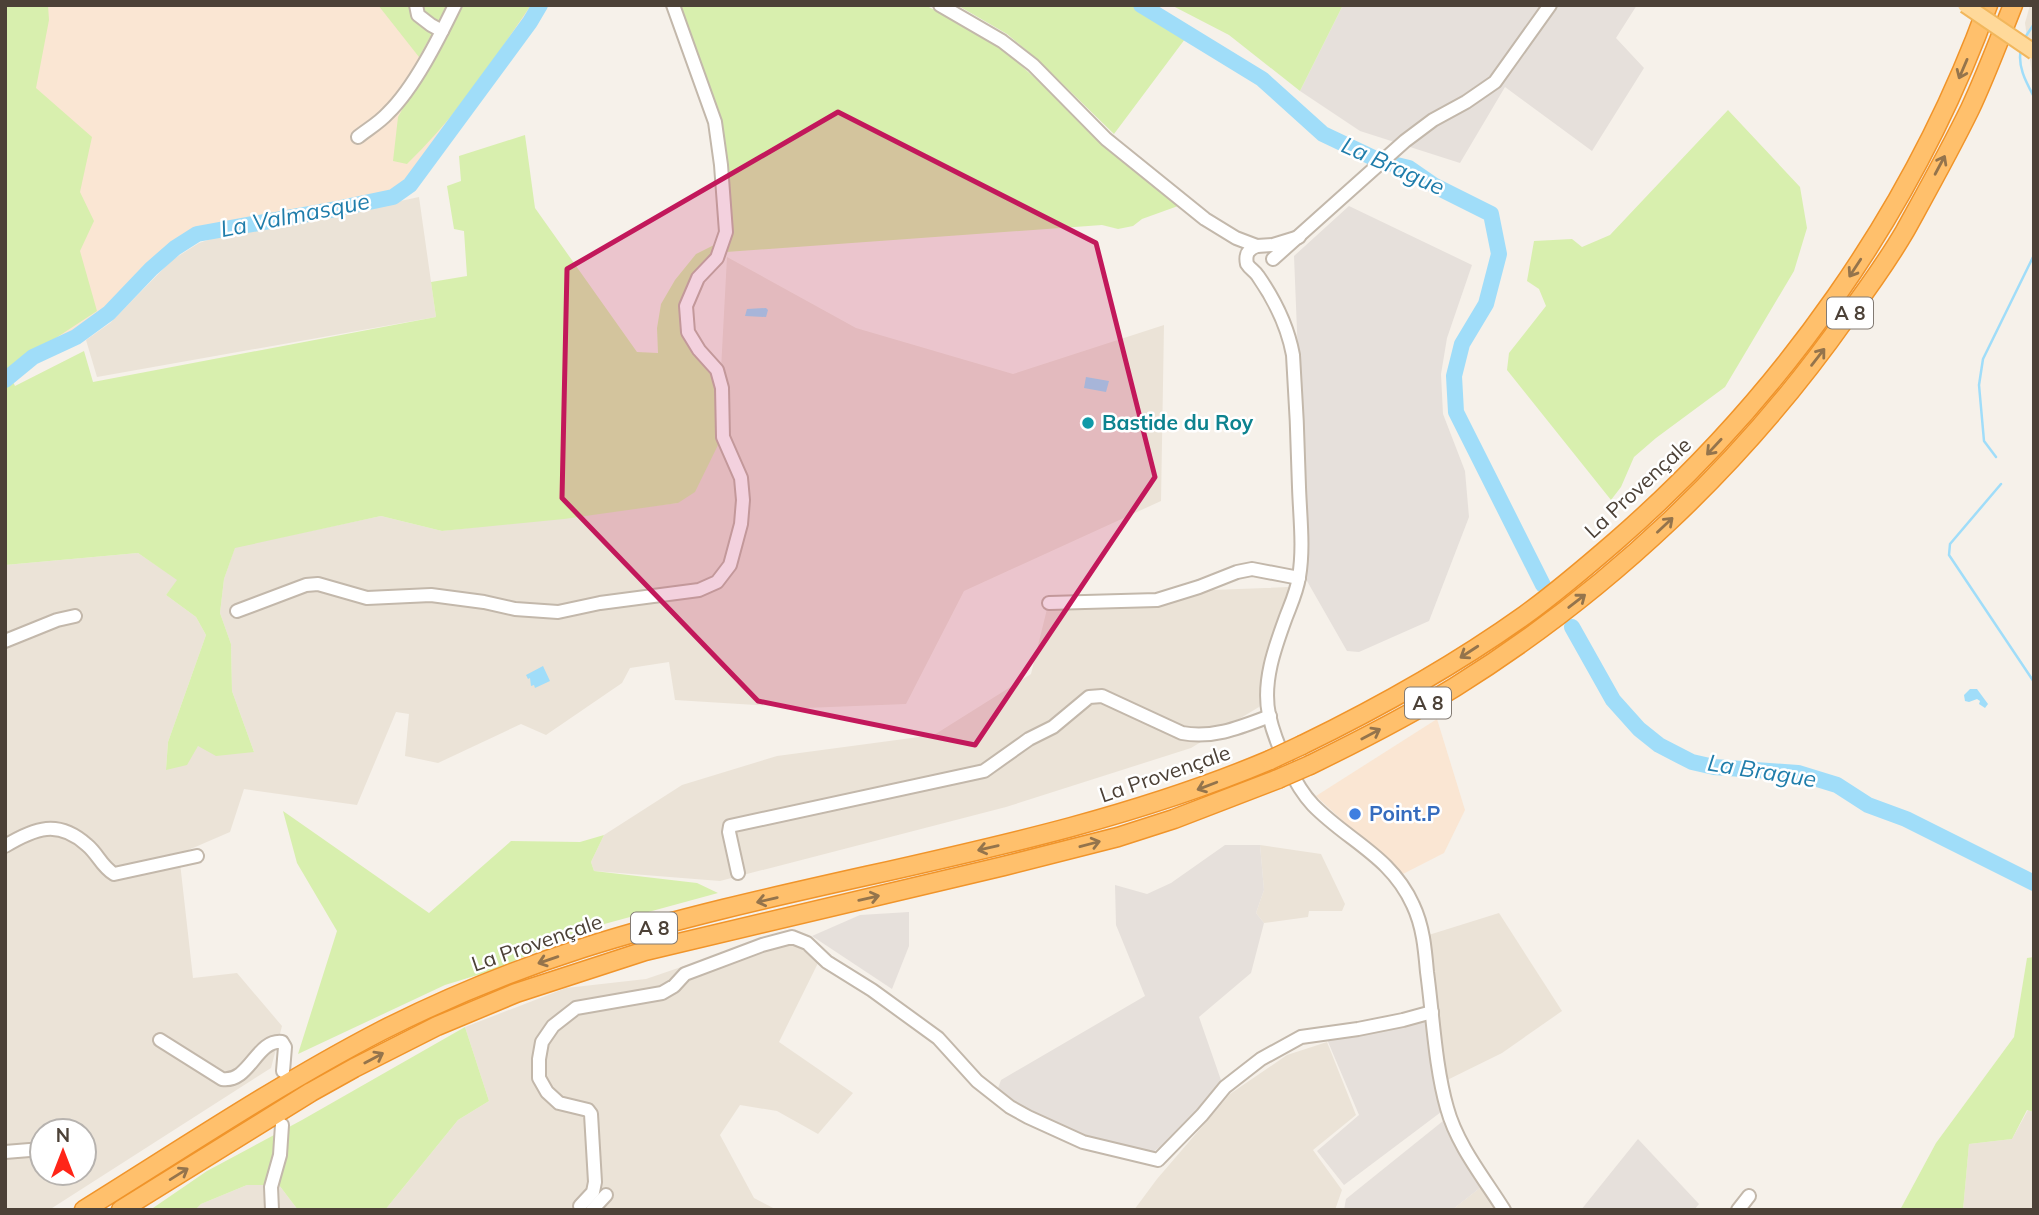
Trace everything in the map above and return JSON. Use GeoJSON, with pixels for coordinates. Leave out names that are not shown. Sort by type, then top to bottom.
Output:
{"type":"FeatureCollection","features":[{"type":"Feature","properties":{"kind":"highway","name":"La Provençale"},"geometry":{"type":"LineString","coordinates":[[84,1210],[339,1054],[423,1010],[535,965],[673,922],[1093,822],[1193,791],[1303,745],[1399,695],[1469,653],[1526,614],[1640,520],[1716,446],[1788,362],[1853,272],[1912,174],[1963,69],[1988,5]]}},
{"type":"Feature","properties":{"kind":"highway","name":"La Provençale"},"geometry":{"type":"LineString","coordinates":[[121,1210],[354,1068],[437,1026],[516,993],[645,951],[1004,866],[1174,819],[1310,765],[1456,687],[1539,630],[1614,571],[1667,524],[1747,443],[1830,341],[1904,233],[1970,109],[2013,5]]}},
{"type":"Feature","properties":{"kind":"main road"},"geometry":{"type":"LineString","coordinates":[[1965,5],[2034,52]]}},
{"type":"Feature","properties":{"kind":"street"},"geometry":{"type":"LineString","coordinates":[[416,5],[418,15],[442,31]]}},
{"type":"Feature","properties":{"kind":"street"},"geometry":{"type":"LineString","coordinates":[[358,136],[376,125],[391,111],[419,71],[455,5]]}},
{"type":"Feature","properties":{"kind":"street"},"geometry":{"type":"LineString","coordinates":[[237,611],[306,585],[318,584],[366,597],[431,595],[515,609],[558,612],[600,603],[699,590],[718,582],[730,565],[741,524],[741,478],[723,436],[722,388],[716,370],[688,332],[687,306],[698,278],[716,258],[726,232],[721,165],[715,122],[673,5]]}},
{"type":"Feature","properties":{"kind":"street"},"geometry":{"type":"LineString","coordinates":[[940,5],[1003,41],[1023,57],[1106,139],[1246,256]]}},
{"type":"Feature","properties":{"kind":"street"},"geometry":{"type":"LineString","coordinates":[[1266,267],[1405,141],[1433,120],[1495,82],[1550,5]]}},
{"type":"Feature","properties":{"kind":"street"},"geometry":{"type":"LineString","coordinates":[[1205,219],[1236,238],[1271,252],[1266,267],[1273,303],[1287,331],[1293,355],[1301,528],[1299,578],[1275,646],[1268,690],[1270,716],[1301,791],[1331,820],[1384,862],[1413,903],[1420,920],[1424,943],[1441,1082],[1447,1110],[1456,1132],[1504,1210]]}},
{"type":"Feature","properties":{"kind":"street"},"geometry":{"type":"LineString","coordinates":[[1266,267],[1247,264],[1248,251],[1289,242],[1299,237]]}},
{"type":"Feature","properties":{"kind":"street"},"geometry":{"type":"LineString","coordinates":[[1049,603],[1157,600],[1252,569],[1299,578]]}},
{"type":"Feature","properties":{"kind":"street"},"geometry":{"type":"LineString","coordinates":[[5,641],[57,620],[75,616]]}},
{"type":"Feature","properties":{"kind":"street"},"geometry":{"type":"LineString","coordinates":[[738,873],[730,826],[985,771],[1029,739],[1053,727],[1089,697],[1102,696],[1182,733],[1197,736],[1211,735],[1270,716]]}},
{"type":"Feature","properties":{"kind":"street"},"geometry":{"type":"LineString","coordinates":[[5,846],[28,833],[44,828],[65,830],[89,846],[103,867],[114,874],[197,856]]}},
{"type":"Feature","properties":{"kind":"street"},"geometry":{"type":"LineString","coordinates":[[586,1208],[595,1182],[591,1114],[588,1110],[559,1103],[547,1093],[539,1078],[542,1042],[553,1026],[576,1008],[662,993],[674,986],[685,974],[762,945],[792,937],[807,943],[827,962],[872,990],[938,1038],[978,1081],[1019,1112],[1083,1142],[1158,1160],[1225,1087],[1261,1059],[1301,1037],[1432,1012]]}},
{"type":"Feature","properties":{"kind":"street"},"geometry":{"type":"LineString","coordinates":[[160,1040],[222,1079],[231,1080],[239,1076],[268,1046],[275,1041],[282,1042],[285,1047],[284,1071]]}},
{"type":"Feature","properties":{"kind":"street"},"geometry":{"type":"LineString","coordinates":[[272,1210],[271,1188],[280,1155],[282,1125]]}},
{"type":"Feature","properties":{"kind":"street"},"geometry":{"type":"LineString","coordinates":[[5,1152],[28,1150]]}},
{"type":"Feature","properties":{"kind":"street"},"geometry":{"type":"LineString","coordinates":[[586,1208],[606,1195]]}},
{"type":"Feature","properties":{"kind":"street"},"geometry":{"type":"LineString","coordinates":[[1738,1210],[1749,1196]]}},
{"type":"Feature","properties":{"kind":"highlighted area"},"geometry":{"type":"Polygon","coordinates":[[[838,112],[1096,243],[1155,477],[975,745],[758,701],[562,498],[567,269],[838,112]]]}},
{"type":"Feature","properties":{"kind":"shaded area"},"geometry":{"type":"Polygon","coordinates":[[[5,5],[540,5],[410,185],[393,197],[197,234],[175,248],[151,269],[109,313],[76,337],[33,357],[5,380],[5,5]]]}},
{"type":"Feature","properties":{"kind":"shaded area"},"geometry":{"type":"Polygon","coordinates":[[[1343,5],[1637,5],[1616,38],[1644,68],[1592,151],[1505,87],[1460,163],[1360,131],[1300,91],[1343,5]]]}},
{"type":"Feature","properties":{"kind":"shaded area"},"geometry":{"type":"Polygon","coordinates":[[[2030,5],[2034,5],[2034,78],[2025,23],[2030,5]]]}},
{"type":"Feature","properties":{"kind":"shaded area"},"geometry":{"type":"Polygon","coordinates":[[[419,197],[436,317],[97,377],[86,340],[110,323],[172,260],[199,243],[229,233],[419,197]]]}},
{"type":"Feature","properties":{"kind":"shaded area"},"geometry":{"type":"Polygon","coordinates":[[[1349,206],[1472,265],[1447,338],[1441,374],[1443,414],[1465,471],[1469,517],[1429,621],[1359,652],[1347,651],[1307,581],[1294,256],[1349,206]]]}},
{"type":"Feature","properties":{"kind":"shaded area"},"geometry":{"type":"Polygon","coordinates":[[[727,257],[856,328],[1013,374],[1164,325],[1161,501],[964,591],[906,704],[805,708],[675,700],[669,662],[630,668],[622,683],[546,735],[521,724],[438,763],[405,756],[409,714],[396,712],[357,805],[244,789],[230,832],[179,854],[193,978],[237,973],[282,1026],[271,1068],[98,1179],[98,1117],[28,1117],[28,1187],[85,1187],[49,1210],[5,1210],[5,565],[138,553],[178,580],[166,595],[196,617],[206,635],[168,742],[166,770],[198,746],[254,752],[232,691],[231,644],[220,613],[224,579],[235,547],[381,516],[442,531],[678,503],[719,407],[727,257]]]}},
{"type":"Feature","properties":{"kind":"shaded area"},"geometry":{"type":"Polygon","coordinates":[[[1289,587],[1259,707],[1191,748],[1006,807],[720,881],[594,871],[591,862],[604,835],[682,785],[777,756],[934,735],[1031,674],[1047,609],[1212,590],[1289,587]]]}},
{"type":"Feature","properties":{"kind":"shaded area"},"geometry":{"type":"Polygon","coordinates":[[[1437,719],[1465,810],[1444,853],[1401,875],[1316,796],[1437,719]]]}},
{"type":"Feature","properties":{"kind":"shaded area"},"geometry":{"type":"Polygon","coordinates":[[[1225,845],[1260,845],[1264,890],[1256,913],[1264,923],[1251,973],[1199,1017],[1222,1083],[1180,1131],[1152,1153],[1110,1145],[1053,1124],[997,1091],[1001,1080],[1145,996],[1116,925],[1115,885],[1147,894],[1171,883],[1225,845]]]}},
{"type":"Feature","properties":{"kind":"shaded area"},"geometry":{"type":"Polygon","coordinates":[[[1260,845],[1321,854],[1345,904],[1342,911],[1309,911],[1308,917],[1264,923],[1256,913],[1264,890],[1260,845]]]}},
{"type":"Feature","properties":{"kind":"shaded area"},"geometry":{"type":"Polygon","coordinates":[[[909,912],[909,946],[892,989],[812,936],[860,915],[909,912]]]}},
{"type":"Feature","properties":{"kind":"shaded area"},"geometry":{"type":"Polygon","coordinates":[[[1499,913],[1562,1011],[1502,1053],[1437,1085],[1419,938],[1499,913]]]}},
{"type":"Feature","properties":{"kind":"shaded area"},"geometry":{"type":"Polygon","coordinates":[[[781,933],[819,961],[779,1042],[853,1093],[818,1134],[777,1111],[740,1105],[720,1135],[754,1198],[777,1210],[385,1210],[458,1120],[489,1101],[465,1027],[566,988],[646,979],[781,933]]]}},
{"type":"Feature","properties":{"kind":"shaded area"},"geometry":{"type":"Polygon","coordinates":[[[1426,1020],[1441,1112],[1344,1185],[1317,1151],[1359,1115],[1326,1037],[1426,1020]]]}},
{"type":"Feature","properties":{"kind":"shaded area"},"geometry":{"type":"Polygon","coordinates":[[[1327,1042],[1356,1115],[1313,1150],[1342,1190],[1335,1210],[1134,1210],[1230,1094],[1287,1055],[1327,1042]]]}},
{"type":"Feature","properties":{"kind":"shaded area"},"geometry":{"type":"Polygon","coordinates":[[[2028,1110],[2034,1112],[2034,1210],[1963,1210],[1969,1144],[2012,1139],[2028,1110]]]}},
{"type":"Feature","properties":{"kind":"shaded area"},"geometry":{"type":"Polygon","coordinates":[[[1443,1121],[1481,1187],[1452,1210],[1344,1210],[1346,1199],[1443,1121]]]}},
{"type":"Feature","properties":{"kind":"shaded area"},"geometry":{"type":"Polygon","coordinates":[[[1638,1139],[1699,1204],[1694,1210],[1581,1210],[1638,1139]]]}},
{"type":"Feature","properties":{"kind":"shaded area"},"geometry":{"type":"Polygon","coordinates":[[[247,1185],[279,1185],[298,1210],[195,1210],[201,1204],[247,1185]]]}},
{"type":"Feature","properties":{"kind":"shaded area"},"geometry":{"type":"Polygon","coordinates":[[[1481,1187],[1495,1210],[1452,1210],[1481,1187]]]}},
{"type":"Feature","properties":{"kind":"green space"},"geometry":{"type":"Polygon","coordinates":[[[5,5],[48,5],[49,20],[36,88],[92,137],[80,192],[94,221],[80,251],[97,311],[7,370],[15,386],[84,351],[93,382],[436,317],[431,282],[467,276],[464,231],[454,229],[447,186],[461,181],[459,156],[525,135],[535,208],[637,352],[658,353],[657,328],[661,304],[675,280],[696,254],[722,241],[712,256],[684,323],[688,345],[717,377],[720,403],[718,445],[695,492],[678,503],[564,519],[442,531],[381,516],[235,548],[224,579],[220,613],[231,644],[232,691],[254,752],[216,756],[198,746],[187,765],[166,770],[168,742],[206,635],[196,617],[166,595],[177,580],[138,553],[5,565],[5,5]]]}},
{"type":"Feature","properties":{"kind":"green space"},"geometry":{"type":"Polygon","coordinates":[[[378,5],[448,5],[419,57],[378,5]]]}},
{"type":"Feature","properties":{"kind":"green space"},"geometry":{"type":"Polygon","coordinates":[[[460,5],[531,5],[442,127],[407,164],[393,161],[398,117],[460,5]]]}},
{"type":"Feature","properties":{"kind":"green space"},"geometry":{"type":"Polygon","coordinates":[[[679,5],[925,5],[973,30],[1007,53],[1112,153],[1178,206],[1142,219],[1133,226],[1118,229],[1102,225],[726,252],[730,239],[723,143],[679,5]]]}},
{"type":"Feature","properties":{"kind":"green space"},"geometry":{"type":"Polygon","coordinates":[[[957,5],[1133,5],[1185,39],[1114,134],[1038,60],[1007,34],[957,5]]]}},
{"type":"Feature","properties":{"kind":"green space"},"geometry":{"type":"Polygon","coordinates":[[[1171,5],[1343,5],[1300,91],[1229,35],[1171,5]]]}},
{"type":"Feature","properties":{"kind":"green space"},"geometry":{"type":"Polygon","coordinates":[[[1728,110],[1800,187],[1807,228],[1794,271],[1725,387],[1634,457],[1621,487],[1611,500],[1507,370],[1509,353],[1546,306],[1539,289],[1527,281],[1534,241],[1572,239],[1582,247],[1610,235],[1728,110]]]}},
{"type":"Feature","properties":{"kind":"green space"},"geometry":{"type":"Polygon","coordinates":[[[283,811],[429,913],[511,841],[580,842],[604,835],[591,862],[594,871],[697,883],[718,893],[586,929],[494,970],[445,985],[298,1054],[337,931],[297,863],[283,811]]]}},
{"type":"Feature","properties":{"kind":"green space"},"geometry":{"type":"Polygon","coordinates":[[[2034,957],[2034,1112],[2027,1110],[2012,1139],[1969,1144],[1963,1210],[1900,1210],[1936,1143],[2014,1037],[2027,958],[2034,957]]]}},
{"type":"Feature","properties":{"kind":"green space"},"geometry":{"type":"Polygon","coordinates":[[[465,1027],[489,1101],[458,1120],[385,1210],[298,1210],[279,1185],[247,1185],[201,1204],[195,1210],[150,1210],[207,1171],[465,1027]]]}},
{"type":"Feature","properties":{"kind":"water"},"geometry":{"type":"Polygon","coordinates":[[[766,308],[766,317],[745,316],[747,309],[766,308]]]}},
{"type":"Feature","properties":{"kind":"water"},"geometry":{"type":"Polygon","coordinates":[[[1086,377],[1109,381],[1106,392],[1084,388],[1086,377]]]}},
{"type":"Feature","properties":{"kind":"water"},"geometry":{"type":"Polygon","coordinates":[[[543,666],[550,681],[535,688],[534,685],[531,686],[530,678],[526,675],[543,666]]]}},
{"type":"Feature","properties":{"kind":"water"},"geometry":{"type":"Polygon","coordinates":[[[1970,689],[1977,689],[1988,704],[1985,708],[1977,699],[1965,701],[1964,695],[1970,689]]]}},
{"type":"Feature","properties":{"kind":"waterway","name":"La Valmasque"},"geometry":{"type":"LineString","coordinates":[[5,380],[33,357],[76,337],[109,313],[151,269],[175,248],[197,234],[393,197],[410,185],[540,5]]}},
{"type":"Feature","properties":{"kind":"waterway","name":"La Brague"},"geometry":{"type":"LineString","coordinates":[[1141,5],[1262,79],[1323,134],[1380,161],[1409,168],[1435,186],[1491,214],[1499,254],[1486,304],[1462,344],[1454,376],[1456,412],[1543,585]]}},
{"type":"Feature","properties":{"kind":"waterway"},"geometry":{"type":"LineString","coordinates":[[2024,39],[2034,24]]}},
{"type":"Feature","properties":{"kind":"waterway"},"geometry":{"type":"LineString","coordinates":[[2021,49],[2021,68],[2034,97]]}},
{"type":"Feature","properties":{"kind":"waterway"},"geometry":{"type":"LineString","coordinates":[[1996,457],[1984,441],[1979,385],[1983,359],[2034,255]]}},
{"type":"Feature","properties":{"kind":"waterway"},"geometry":{"type":"LineString","coordinates":[[2001,484],[1950,544],[1949,555],[2034,682]]}},
{"type":"Feature","properties":{"kind":"waterway","name":"La Brague"},"geometry":{"type":"LineString","coordinates":[[1572,627],[1613,700],[1639,729],[1659,745],[1692,762],[1714,767],[1798,773],[1837,785],[1868,805],[1906,819],[2034,883]]}},
{"type":"Feature","properties":{"kind":"place","name":"Bastide du Roy"},"geometry":{"type":"Point","coordinates":[1088,423]}},
{"type":"Feature","properties":{"kind":"place","name":"Point.P"},"geometry":{"type":"Point","coordinates":[1355,814]}}]}
